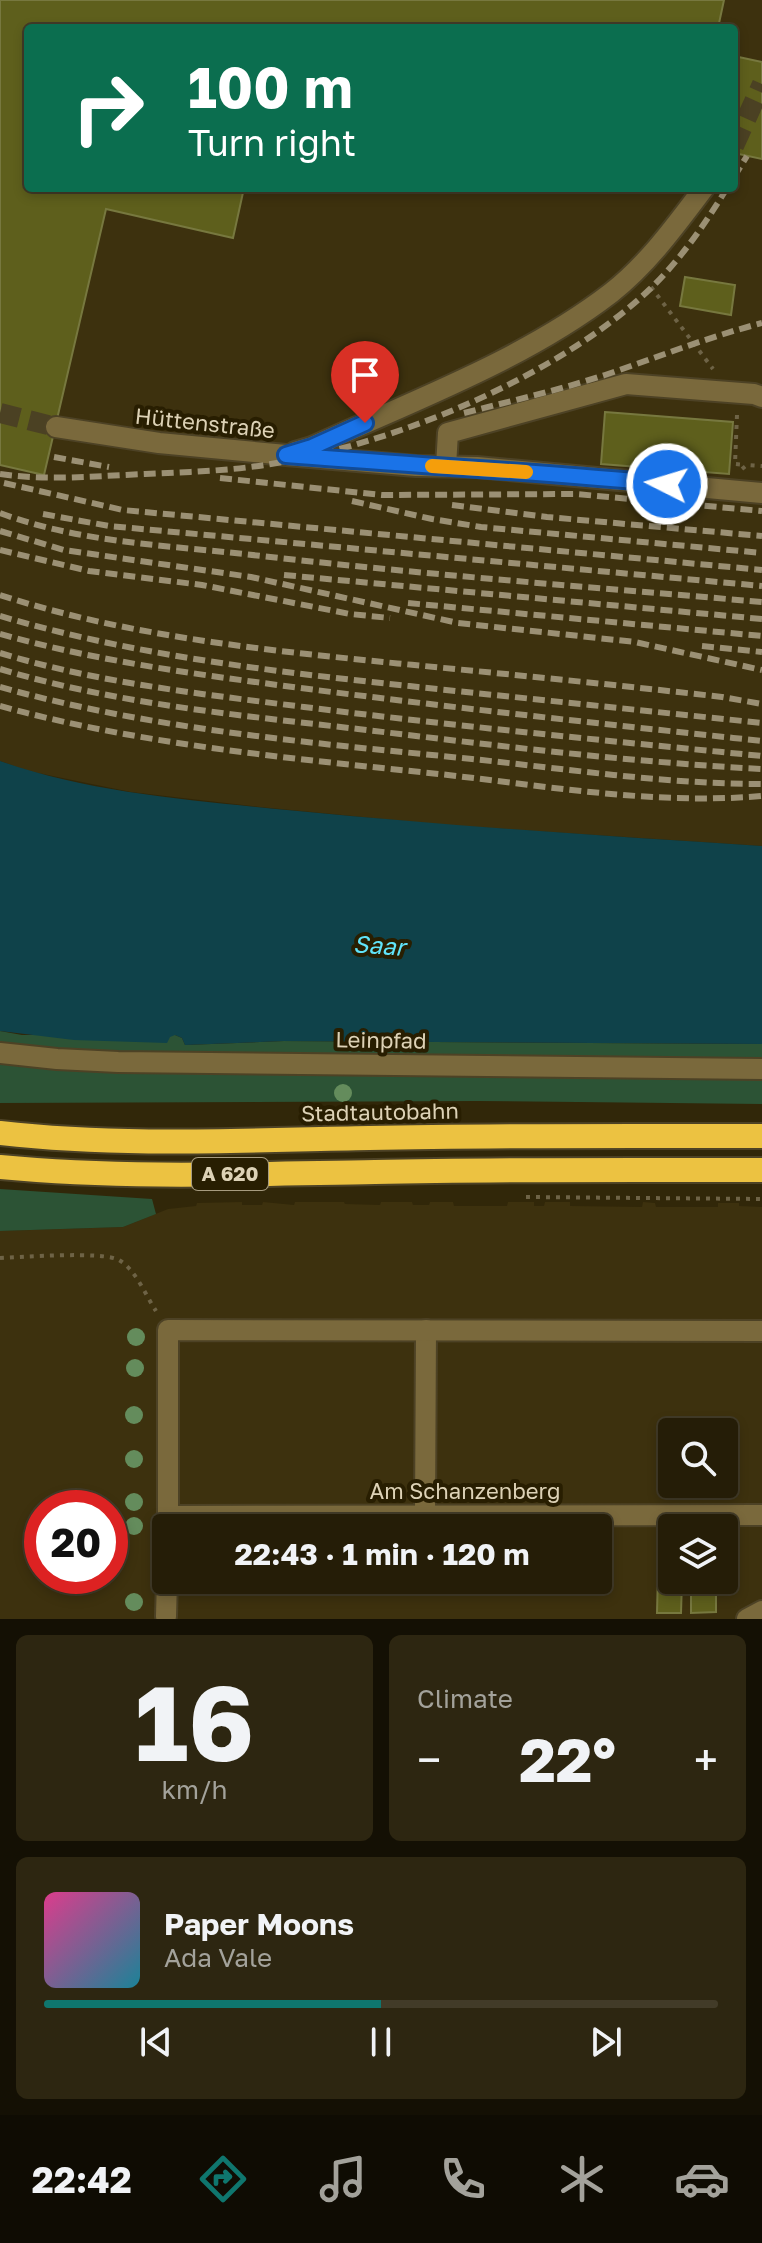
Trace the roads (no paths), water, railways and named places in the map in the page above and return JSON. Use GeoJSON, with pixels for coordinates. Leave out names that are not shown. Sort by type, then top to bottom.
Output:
{"type":"FeatureCollection","features":[{"type":"Feature","properties":{"kind":"highway","name":"Stadtautobahn"},"geometry":{"type":"LineString","coordinates":[[0,1133],[68,1141],[762,1136]]}},
{"type":"Feature","properties":{"kind":"highway","name":"A 620"},"geometry":{"type":"LineString","coordinates":[[0,1167],[65,1174],[762,1170]]}},
{"type":"Feature","properties":{"kind":"street"},"geometry":{"type":"LineString","coordinates":[[286,455],[312,447],[548,335],[612,292],[660,245],[701,192]]}},
{"type":"Feature","properties":{"kind":"street"},"geometry":{"type":"LineString","coordinates":[[446,466],[448,433],[626,384],[762,397]]}},
{"type":"Feature","properties":{"kind":"street","name":"Hüttenstraße"},"geometry":{"type":"LineString","coordinates":[[56,427],[159,443],[286,455],[762,493]]}},
{"type":"Feature","properties":{"kind":"street","name":"Leinpfad"},"geometry":{"type":"LineString","coordinates":[[0,1053],[118,1062],[762,1069]]}},
{"type":"Feature","properties":{"kind":"street"},"geometry":{"type":"LineString","coordinates":[[168,1514],[168,1330],[762,1331]]}},
{"type":"Feature","properties":{"kind":"street"},"geometry":{"type":"LineString","coordinates":[[425,1514],[426,1330]]}},
{"type":"Feature","properties":{"kind":"street","name":"Am Schanzenberg"},"geometry":{"type":"LineString","coordinates":[[612,1515],[762,1515]]}},
{"type":"Feature","properties":{"kind":"street"},"geometry":{"type":"LineString","coordinates":[[166,1616],[167,1594]]}},
{"type":"Feature","properties":{"kind":"street"},"geometry":{"type":"LineString","coordinates":[[747,1619],[762,1611]]}},
{"type":"Feature","properties":{"kind":"water","name":"Saar"},"geometry":{"type":"Polygon","coordinates":[[[0,761],[109,789],[185,799],[414,821],[762,846],[762,1044],[284,1041],[185,1045],[182,1038],[175,1035],[167,1043],[74,1040],[0,1031],[0,761]]]}},
{"type":"Feature","properties":{"kind":"tunnel"},"geometry":{"type":"LineString","coordinates":[[738,137],[762,84]]}},
{"type":"Feature","properties":{"kind":"tunnel"},"geometry":{"type":"LineString","coordinates":[[0,413],[56,427]]}},
{"type":"Feature","properties":{"kind":"railway"},"geometry":{"type":"LineString","coordinates":[[738,171],[747,156]]}},
{"type":"Feature","properties":{"kind":"railway"},"geometry":{"type":"LineString","coordinates":[[0,474],[72,477],[256,466],[320,454],[422,423],[522,378],[612,321],[672,266],[724,192]]}},
{"type":"Feature","properties":{"kind":"railway"},"geometry":{"type":"LineString","coordinates":[[464,413],[588,380],[762,323]]}},
{"type":"Feature","properties":{"kind":"railway"},"geometry":{"type":"LineString","coordinates":[[54,457],[109,467]]}},
{"type":"Feature","properties":{"kind":"railway"},"geometry":{"type":"LineString","coordinates":[[220,478],[382,495],[576,494],[762,511]]}},
{"type":"Feature","properties":{"kind":"railway"},"geometry":{"type":"LineString","coordinates":[[4,483],[123,510],[762,570]]}},
{"type":"Feature","properties":{"kind":"railway"},"geometry":{"type":"LineString","coordinates":[[352,501],[481,527],[762,553]]}},
{"type":"Feature","properties":{"kind":"railway"},"geometry":{"type":"LineString","coordinates":[[452,505],[547,517],[762,536]]}},
{"type":"Feature","properties":{"kind":"railway"},"geometry":{"type":"LineString","coordinates":[[0,513],[59,530],[152,545],[762,602]]}},
{"type":"Feature","properties":{"kind":"railway"},"geometry":{"type":"LineString","coordinates":[[43,514],[109,526],[762,586]]}},
{"type":"Feature","properties":{"kind":"railway"},"geometry":{"type":"LineString","coordinates":[[0,531],[64,550],[251,577],[458,623],[635,642],[762,670]]}},
{"type":"Feature","properties":{"kind":"railway"},"geometry":{"type":"LineString","coordinates":[[0,550],[89,571],[202,585],[350,614],[390,618]]}},
{"type":"Feature","properties":{"kind":"railway"},"geometry":{"type":"LineString","coordinates":[[284,575],[762,619]]}},
{"type":"Feature","properties":{"kind":"railway"},"geometry":{"type":"LineString","coordinates":[[0,595],[94,621],[238,646],[680,692],[762,704]]}},
{"type":"Feature","properties":{"kind":"railway"},"geometry":{"type":"LineString","coordinates":[[408,603],[762,636]]}},
{"type":"Feature","properties":{"kind":"railway"},"geometry":{"type":"LineString","coordinates":[[0,616],[103,642],[260,668],[762,723]]}},
{"type":"Feature","properties":{"kind":"railway"},"geometry":{"type":"LineString","coordinates":[[0,634],[157,668],[372,697],[762,741]]}},
{"type":"Feature","properties":{"kind":"railway"},"geometry":{"type":"LineString","coordinates":[[702,646],[762,652]]}},
{"type":"Feature","properties":{"kind":"railway"},"geometry":{"type":"LineString","coordinates":[[0,653],[112,680],[189,692],[418,721],[762,756]]}},
{"type":"Feature","properties":{"kind":"railway"},"geometry":{"type":"LineString","coordinates":[[0,669],[133,700],[223,713],[560,752],[762,769]]}},
{"type":"Feature","properties":{"kind":"railway"},"geometry":{"type":"LineString","coordinates":[[0,687],[116,714],[294,741],[689,782],[762,784]]}},
{"type":"Feature","properties":{"kind":"railway"},"geometry":{"type":"LineString","coordinates":[[0,706],[111,731],[279,757],[605,793],[683,798],[762,796]]}}]}
